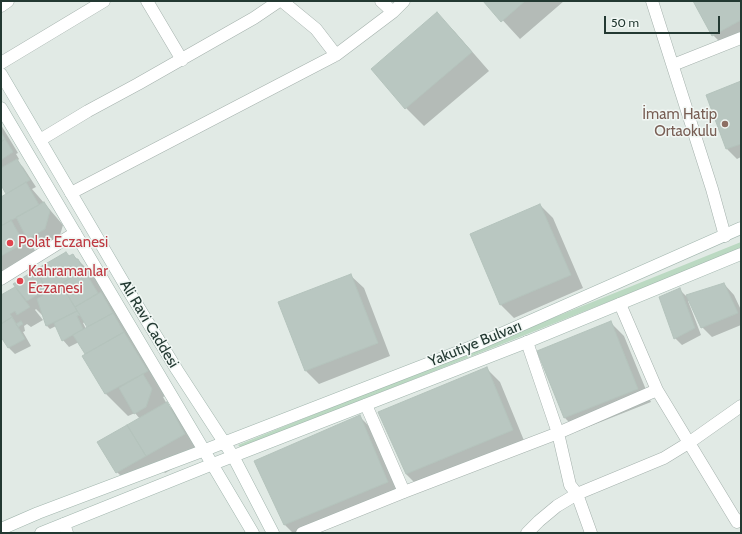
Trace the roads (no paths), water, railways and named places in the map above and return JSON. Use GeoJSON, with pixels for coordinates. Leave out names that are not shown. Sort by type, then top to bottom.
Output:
{"type":"FeatureCollection","features":[{"type":"Feature","properties":{"kind":"main road"},"geometry":{"type":"LineString","coordinates":[[1,6],[8,1]]}},
{"type":"Feature","properties":{"kind":"main road"},"geometry":{"type":"LineString","coordinates":[[1,62],[104,1]]}},
{"type":"Feature","properties":{"kind":"main road"},"geometry":{"type":"LineString","coordinates":[[147,1],[182,60]]}},
{"type":"Feature","properties":{"kind":"main road"},"geometry":{"type":"LineString","coordinates":[[40,140],[88,111],[182,60],[254,18],[279,1]]}},
{"type":"Feature","properties":{"kind":"main road"},"geometry":{"type":"LineString","coordinates":[[282,1],[316,29],[336,55]]}},
{"type":"Feature","properties":{"kind":"main road"},"geometry":{"type":"LineString","coordinates":[[381,1],[393,12]]}},
{"type":"Feature","properties":{"kind":"main road"},"geometry":{"type":"LineString","coordinates":[[71,193],[336,55],[393,12],[404,1]]}},
{"type":"Feature","properties":{"kind":"main road"},"geometry":{"type":"LineString","coordinates":[[652,1],[712,189],[725,236]]}},
{"type":"Feature","properties":{"kind":"main road"},"geometry":{"type":"LineString","coordinates":[[673,65],[741,38]]}},
{"type":"Feature","properties":{"kind":"main road","name":"Ali Ravi Caddesi"},"geometry":{"type":"LineString","coordinates":[[1,74],[128,290],[177,370],[233,456],[273,533]]}},
{"type":"Feature","properties":{"kind":"main road","name":"Ali Ravi Caddesi"},"geometry":{"type":"LineString","coordinates":[[1,108],[253,533]]}},
{"type":"Feature","properties":{"kind":"main road","name":"Yakutiye Bulvarı"},"geometry":{"type":"LineString","coordinates":[[1,529],[476,344],[741,228]]}},
{"type":"Feature","properties":{"kind":"main road"},"geometry":{"type":"LineString","coordinates":[[1,278],[74,233]]}},
{"type":"Feature","properties":{"kind":"main road","name":"Yakutiye Bulvarı"},"geometry":{"type":"LineString","coordinates":[[41,533],[65,528],[213,464],[527,342],[741,254]]}},
{"type":"Feature","properties":{"kind":"main road"},"geometry":{"type":"LineString","coordinates":[[620,304],[657,390],[690,442],[737,522],[741,520]]}},
{"type":"Feature","properties":{"kind":"main road"},"geometry":{"type":"LineString","coordinates":[[527,342],[558,433],[570,485],[577,494],[591,533]]}},
{"type":"Feature","properties":{"kind":"main road"},"geometry":{"type":"LineString","coordinates":[[302,533],[558,433],[657,390]]}},
{"type":"Feature","properties":{"kind":"main road"},"geometry":{"type":"LineString","coordinates":[[366,405],[404,492]]}},
{"type":"Feature","properties":{"kind":"main road"},"geometry":{"type":"LineString","coordinates":[[528,533],[539,521],[557,506],[577,494],[664,458],[690,442],[741,406]]}},
{"type":"Feature","properties":{"kind":"place","name":"İmam Hatip Ortaokulu"},"geometry":{"type":"Point","coordinates":[725,124]}},
{"type":"Feature","properties":{"kind":"place","name":"Polat Eczanesi"},"geometry":{"type":"Point","coordinates":[10,243]}},
{"type":"Feature","properties":{"kind":"place","name":"Kahramanlar Eczanesi"},"geometry":{"type":"Point","coordinates":[20,281]}}]}
